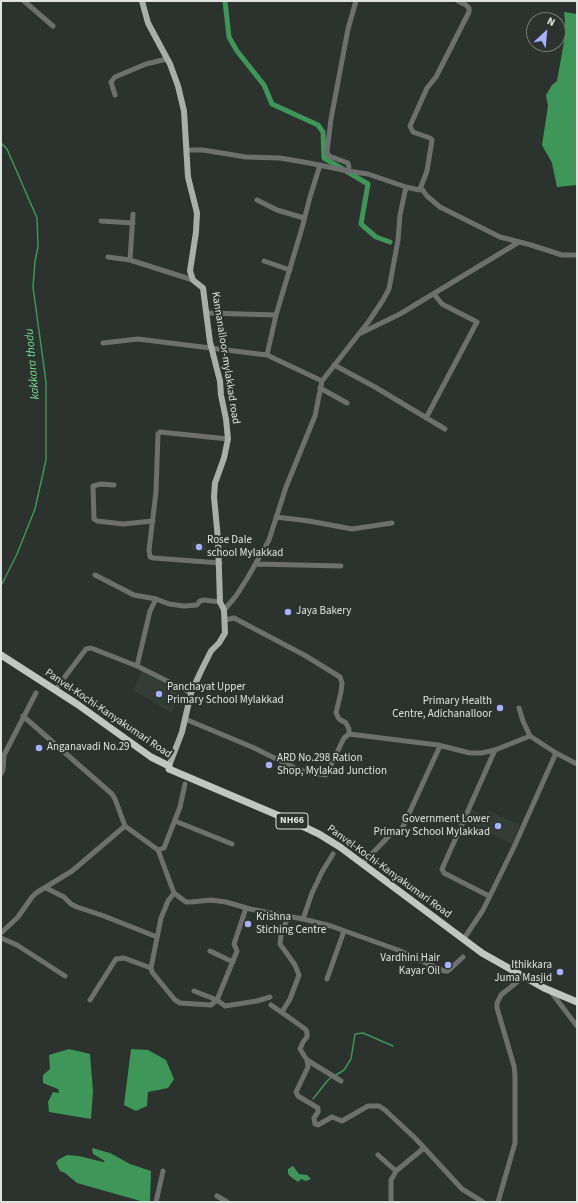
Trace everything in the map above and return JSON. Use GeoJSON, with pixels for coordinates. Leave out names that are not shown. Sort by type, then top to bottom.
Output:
{"type":"FeatureCollection","features":[{"type":"Feature","properties":{"kind":"highway","name":"Panvel-Kochi-Kanyakumari Road"},"geometry":{"type":"LineString","coordinates":[[1,655],[77,704],[151,757],[169,766],[169,769],[319,834],[340,847],[482,953],[552,992],[577,1002]]}},
{"type":"Feature","properties":{"kind":"main road"},"geometry":{"type":"LineString","coordinates":[[142,1],[148,23],[168,59],[178,86],[184,111],[189,185],[197,213],[196,232],[190,265],[193,280]]}},
{"type":"Feature","properties":{"kind":"main road","name":"Kannanalloor-mylakkad road"},"geometry":{"type":"LineString","coordinates":[[169,766],[192,693],[207,659],[225,633],[224,610],[220,602],[220,563],[214,497],[215,483],[224,458],[228,439],[220,381],[212,348],[204,288],[193,280]]}},
{"type":"Feature","properties":{"kind":"street"},"geometry":{"type":"LineString","coordinates":[[24,1],[53,26]]}},
{"type":"Feature","properties":{"kind":"street"},"geometry":{"type":"LineString","coordinates":[[348,171],[348,163],[329,156],[327,152],[331,119],[348,29],[356,1]]}},
{"type":"Feature","properties":{"kind":"street"},"geometry":{"type":"LineString","coordinates":[[421,188],[427,171],[432,140],[413,132],[410,126],[427,88],[436,77],[469,12],[469,8],[458,1]]}},
{"type":"Feature","properties":{"kind":"street"},"geometry":{"type":"LineString","coordinates":[[115,95],[111,82],[115,76],[146,64],[168,59]]}},
{"type":"Feature","properties":{"kind":"street"},"geometry":{"type":"LineString","coordinates":[[187,150],[203,150],[246,157],[280,158],[368,174],[406,187],[419,190],[421,188]]}},
{"type":"Feature","properties":{"kind":"street"},"geometry":{"type":"LineString","coordinates":[[267,355],[276,316],[320,165]]}},
{"type":"Feature","properties":{"kind":"street"},"geometry":{"type":"LineString","coordinates":[[224,610],[236,596],[256,564],[268,540],[286,487],[315,416],[322,381],[360,333],[383,300],[388,289],[396,253],[400,215],[406,187]]}},
{"type":"Feature","properties":{"kind":"street"},"geometry":{"type":"LineString","coordinates":[[421,188],[434,202],[447,211],[500,237],[562,255],[577,255]]}},
{"type":"Feature","properties":{"kind":"street"},"geometry":{"type":"LineString","coordinates":[[257,200],[277,210],[304,218]]}},
{"type":"Feature","properties":{"kind":"street"},"geometry":{"type":"LineString","coordinates":[[130,260],[133,214]]}},
{"type":"Feature","properties":{"kind":"street"},"geometry":{"type":"LineString","coordinates":[[101,221],[133,223]]}},
{"type":"Feature","properties":{"kind":"street"},"geometry":{"type":"LineString","coordinates":[[360,333],[366,332],[400,314],[519,242]]}},
{"type":"Feature","properties":{"kind":"street"},"geometry":{"type":"LineString","coordinates":[[108,257],[130,260],[193,280]]}},
{"type":"Feature","properties":{"kind":"street"},"geometry":{"type":"LineString","coordinates":[[264,261],[290,270]]}},
{"type":"Feature","properties":{"kind":"street"},"geometry":{"type":"LineString","coordinates":[[426,418],[477,322],[442,304],[434,294]]}},
{"type":"Feature","properties":{"kind":"street"},"geometry":{"type":"LineString","coordinates":[[207,312],[276,316]]}},
{"type":"Feature","properties":{"kind":"street"},"geometry":{"type":"LineString","coordinates":[[102,343],[138,339],[267,355],[322,381]]}},
{"type":"Feature","properties":{"kind":"street"},"geometry":{"type":"LineString","coordinates":[[334,365],[445,429]]}},
{"type":"Feature","properties":{"kind":"street"},"geometry":{"type":"LineString","coordinates":[[320,388],[347,403]]}},
{"type":"Feature","properties":{"kind":"street"},"geometry":{"type":"LineString","coordinates":[[220,563],[154,558],[150,556],[149,550],[156,492],[159,432],[228,439]]}},
{"type":"Feature","properties":{"kind":"street"},"geometry":{"type":"LineString","coordinates":[[114,485],[96,484],[93,486],[94,519],[97,521],[123,524],[153,521]]}},
{"type":"Feature","properties":{"kind":"street"},"geometry":{"type":"LineString","coordinates":[[276,517],[352,529],[392,522]]}},
{"type":"Feature","properties":{"kind":"street"},"geometry":{"type":"LineString","coordinates":[[256,564],[341,566]]}},
{"type":"Feature","properties":{"kind":"street"},"geometry":{"type":"LineString","coordinates":[[95,576],[134,595],[156,599],[169,604],[184,606],[197,605],[200,601],[204,600],[220,602]]}},
{"type":"Feature","properties":{"kind":"street"},"geometry":{"type":"LineString","coordinates":[[137,666],[150,611],[156,599]]}},
{"type":"Feature","properties":{"kind":"street"},"geometry":{"type":"LineString","coordinates":[[225,620],[234,618],[306,656],[340,677],[342,683],[341,692],[336,712],[339,719],[346,723],[349,729],[349,734]]}},
{"type":"Feature","properties":{"kind":"street"},"geometry":{"type":"LineString","coordinates":[[55,690],[87,648],[92,648],[137,666],[192,693]]}},
{"type":"Feature","properties":{"kind":"street"},"geometry":{"type":"LineString","coordinates":[[1,774],[3,770],[4,754],[36,693]]}},
{"type":"Feature","properties":{"kind":"street"},"geometry":{"type":"LineString","coordinates":[[520,708],[523,721],[530,736],[556,753],[577,764]]}},
{"type":"Feature","properties":{"kind":"street"},"geometry":{"type":"LineString","coordinates":[[23,716],[112,794],[125,826],[158,850],[174,893],[183,900],[189,902],[211,900],[226,902],[246,908],[303,919],[344,931],[398,950],[444,971],[448,971],[463,957]]}},
{"type":"Feature","properties":{"kind":"street"},"geometry":{"type":"LineString","coordinates":[[185,719],[252,747],[299,770],[326,775],[344,738],[349,734],[440,746],[470,753],[483,753],[495,750],[530,736]]}},
{"type":"Feature","properties":{"kind":"street"},"geometry":{"type":"LineString","coordinates":[[362,864],[390,835],[400,832],[440,746]]}},
{"type":"Feature","properties":{"kind":"street"},"geometry":{"type":"LineString","coordinates":[[490,896],[444,873],[442,869],[495,750]]}},
{"type":"Feature","properties":{"kind":"street"},"geometry":{"type":"LineString","coordinates":[[464,940],[490,896],[514,847],[556,753]]}},
{"type":"Feature","properties":{"kind":"street"},"geometry":{"type":"LineString","coordinates":[[158,850],[165,846],[180,807],[185,784]]}},
{"type":"Feature","properties":{"kind":"street"},"geometry":{"type":"LineString","coordinates":[[175,821],[232,844]]}},
{"type":"Feature","properties":{"kind":"street"},"geometry":{"type":"LineString","coordinates":[[1,933],[18,917],[32,897],[72,871],[125,826]]}},
{"type":"Feature","properties":{"kind":"street"},"geometry":{"type":"LineString","coordinates":[[303,919],[312,893],[333,854]]}},
{"type":"Feature","properties":{"kind":"street"},"geometry":{"type":"LineString","coordinates":[[46,888],[77,907],[157,937]]}},
{"type":"Feature","properties":{"kind":"street"},"geometry":{"type":"LineString","coordinates":[[150,968],[162,913],[174,893]]}},
{"type":"Feature","properties":{"kind":"street"},"geometry":{"type":"LineString","coordinates":[[90,1000],[116,959],[124,958],[150,968],[176,1001],[211,1004],[217,1000],[233,962],[237,951],[234,944],[246,908]]}},
{"type":"Feature","properties":{"kind":"street"},"geometry":{"type":"LineString","coordinates":[[282,1012],[290,999],[299,975],[295,965],[280,944],[281,935],[288,916]]}},
{"type":"Feature","properties":{"kind":"street"},"geometry":{"type":"LineString","coordinates":[[327,979],[344,931]]}},
{"type":"Feature","properties":{"kind":"street"},"geometry":{"type":"LineString","coordinates":[[1,938],[16,945],[65,976]]}},
{"type":"Feature","properties":{"kind":"street"},"geometry":{"type":"LineString","coordinates":[[210,951],[233,962]]}},
{"type":"Feature","properties":{"kind":"street"},"geometry":{"type":"LineString","coordinates":[[498,1202],[515,1143],[515,1083],[514,1066],[497,1008],[497,1003],[501,995],[523,977]]}},
{"type":"Feature","properties":{"kind":"street"},"geometry":{"type":"LineString","coordinates":[[194,991],[217,1000],[225,1006],[257,1001],[270,997]]}},
{"type":"Feature","properties":{"kind":"street"},"geometry":{"type":"LineString","coordinates":[[552,992],[577,1026]]}},
{"type":"Feature","properties":{"kind":"street"},"geometry":{"type":"LineString","coordinates":[[271,1005],[306,1029],[307,1037],[300,1049],[307,1060],[308,1067],[296,1092],[298,1096],[318,1107],[318,1112],[314,1118],[316,1125],[332,1116],[342,1121],[368,1106],[377,1106],[385,1110],[424,1148],[462,1189],[483,1202]]}},
{"type":"Feature","properties":{"kind":"street"},"geometry":{"type":"LineString","coordinates":[[307,1060],[341,1081]]}},
{"type":"Feature","properties":{"kind":"street"},"geometry":{"type":"LineString","coordinates":[[391,1202],[391,1180],[396,1171],[424,1148]]}},
{"type":"Feature","properties":{"kind":"street"},"geometry":{"type":"LineString","coordinates":[[378,1155],[396,1171]]}},
{"type":"Feature","properties":{"kind":"street"},"geometry":{"type":"LineString","coordinates":[[156,1202],[163,1171]]}},
{"type":"Feature","properties":{"kind":"street"},"geometry":{"type":"LineString","coordinates":[[218,1196],[226,1202]]}},
{"type":"Feature","properties":{"kind":"shaded area"},"geometry":{"type":"Polygon","coordinates":[[[566,12],[577,14],[577,185],[557,187],[552,163],[542,145],[548,106],[546,95],[552,85],[557,81],[562,52],[566,52],[566,12]]]}},
{"type":"Feature","properties":{"kind":"shaded area","name":"Rose Dale school Mylakkad"},"geometry":{"type":"Polygon","coordinates":[[[192,542],[205,543],[206,551],[192,550],[192,542]]]}},
{"type":"Feature","properties":{"kind":"shaded area","name":"Panchayat Upper Primary School Mylakkad"},"geometry":{"type":"Polygon","coordinates":[[[142,672],[180,691],[172,713],[133,690],[142,672]]]}},
{"type":"Feature","properties":{"kind":"shaded area","name":"Government Lower Primary School Mylakkad"},"geometry":{"type":"Polygon","coordinates":[[[471,809],[485,816],[489,811],[520,825],[512,844],[466,821],[471,809]]]}},
{"type":"Feature","properties":{"kind":"shaded area"},"geometry":{"type":"Polygon","coordinates":[[[69,1049],[90,1054],[93,1091],[91,1119],[49,1112],[48,1102],[53,1092],[59,1093],[58,1089],[43,1083],[43,1075],[50,1069],[49,1055],[69,1049]]]}},
{"type":"Feature","properties":{"kind":"shaded area"},"geometry":{"type":"Polygon","coordinates":[[[131,1049],[148,1050],[166,1060],[174,1079],[168,1088],[148,1092],[147,1106],[136,1111],[124,1105],[131,1049]]]}},
{"type":"Feature","properties":{"kind":"shaded area"},"geometry":{"type":"Polygon","coordinates":[[[92,1148],[110,1153],[130,1164],[151,1171],[150,1202],[144,1202],[77,1183],[65,1173],[60,1171],[56,1163],[58,1160],[67,1155],[79,1156],[103,1162],[105,1161],[93,1154],[92,1148]]]}},
{"type":"Feature","properties":{"kind":"shaded area"},"geometry":{"type":"Polygon","coordinates":[[[293,1166],[299,1174],[307,1175],[311,1179],[306,1181],[301,1179],[298,1182],[291,1177],[288,1174],[288,1169],[293,1166]]]}},
{"type":"Feature","properties":{"kind":"waterway"},"geometry":{"type":"LineString","coordinates":[[225,1],[229,37],[237,51],[264,85],[272,104],[318,125],[323,132],[324,158],[368,184],[361,224],[376,237],[390,242]]}},
{"type":"Feature","properties":{"kind":"waterway","name":"kakkara thodu"},"geometry":{"type":"LineString","coordinates":[[1,143],[7,149],[37,218],[38,247],[35,261],[33,287],[46,382],[46,460],[35,509],[17,554],[1,586]]}},
{"type":"Feature","properties":{"kind":"waterway"},"geometry":{"type":"LineString","coordinates":[[336,1075],[344,1070],[351,1059],[355,1034],[363,1033],[393,1046]]}},
{"type":"Feature","properties":{"kind":"waterway"},"geometry":{"type":"LineString","coordinates":[[313,1099],[332,1077]]}},
{"type":"Feature","properties":{"kind":"place","name":"Rose Dale school Mylakkad"},"geometry":{"type":"Point","coordinates":[199,547]}},
{"type":"Feature","properties":{"kind":"place","name":"Jaya Bakery"},"geometry":{"type":"Point","coordinates":[288,612]}},
{"type":"Feature","properties":{"kind":"place","name":"Panchayat Upper Primary School Mylakkad"},"geometry":{"type":"Point","coordinates":[159,694]}},
{"type":"Feature","properties":{"kind":"place","name":"Primary Health Centre, Adichanalloor"},"geometry":{"type":"Point","coordinates":[500,708]}},
{"type":"Feature","properties":{"kind":"place","name":"Anganavadi No.29"},"geometry":{"type":"Point","coordinates":[39,748]}},
{"type":"Feature","properties":{"kind":"place","name":"ARD No.298 Ration Shop, Mylakad Junction"},"geometry":{"type":"Point","coordinates":[269,765]}},
{"type":"Feature","properties":{"kind":"place","name":"Government Lower Primary School Mylakkad"},"geometry":{"type":"Point","coordinates":[498,826]}},
{"type":"Feature","properties":{"kind":"place","name":"Krishna Stiching Centre"},"geometry":{"type":"Point","coordinates":[248,924]}},
{"type":"Feature","properties":{"kind":"place","name":"Vardhini Hair Kayar Oil"},"geometry":{"type":"Point","coordinates":[448,965]}},
{"type":"Feature","properties":{"kind":"place","name":"Ithikkara Juma Masjid"},"geometry":{"type":"Point","coordinates":[560,972]}}]}
